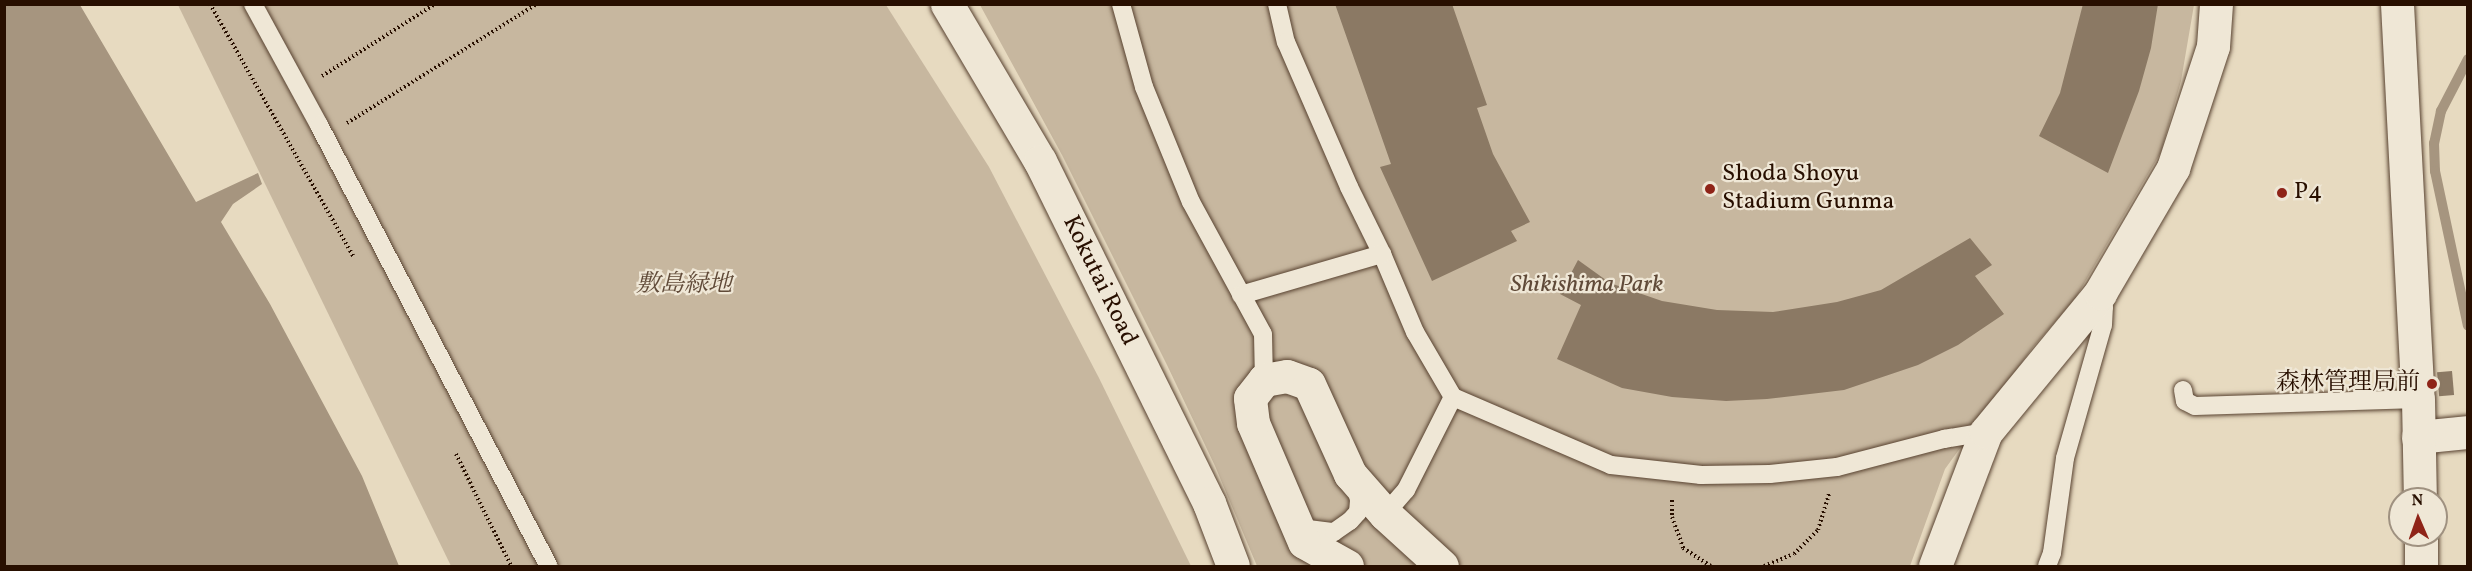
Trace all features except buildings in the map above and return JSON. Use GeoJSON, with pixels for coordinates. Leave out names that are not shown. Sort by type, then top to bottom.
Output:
{"type":"FeatureCollection","features":[{"type":"Feature","properties":{"kind":"street","name":"Kokutai Road"},"geometry":{"type":"LineString","coordinates":[[947,4],[1040,161],[1209,503],[1233,567]]}},
{"type":"Feature","properties":{"kind":"street"},"geometry":{"type":"LineString","coordinates":[[1935,567],[1986,432],[2100,293],[2173,168],[2213,46],[2216,4]]}},
{"type":"Feature","properties":{"kind":"street"},"geometry":{"type":"LineString","coordinates":[[2397,4],[2418,399],[2420,487]]}},
{"type":"Feature","properties":{"kind":"street"},"geometry":{"type":"LineString","coordinates":[[1347,567],[1304,542],[1253,423],[1250,398],[1264,380],[1287,376],[1309,384],[1350,474],[1385,514],[1442,567]]}},
{"type":"Feature","properties":{"kind":"street"},"geometry":{"type":"LineString","coordinates":[[2418,437],[2468,432]]}},
{"type":"Feature","properties":{"kind":"street"},"geometry":{"type":"LineString","coordinates":[[2421,547],[2421,567]]}},
{"type":"Feature","properties":{"kind":"lane"},"geometry":{"type":"LineString","coordinates":[[253,4],[325,136],[549,567]]}},
{"type":"Feature","properties":{"kind":"lane"},"geometry":{"type":"LineString","coordinates":[[1121,4],[1144,87],[1187,192],[1263,334],[1264,380]]}},
{"type":"Feature","properties":{"kind":"lane"},"geometry":{"type":"LineString","coordinates":[[1277,4],[1286,42],[1349,187],[1382,254],[1415,332],[1453,397],[1611,465],[1701,475],[1770,474],[1837,467],[1944,439],[1986,432]]}},
{"type":"Feature","properties":{"kind":"lane"},"geometry":{"type":"LineString","coordinates":[[1241,295],[1382,254]]}},
{"type":"Feature","properties":{"kind":"lane"},"geometry":{"type":"LineString","coordinates":[[2047,567],[2052,553],[2065,458],[2103,325],[2104,307],[2100,293]]}},
{"type":"Feature","properties":{"kind":"lane"},"geometry":{"type":"LineString","coordinates":[[2183,390],[2185,401],[2195,406],[2418,399]]}},
{"type":"Feature","properties":{"kind":"lane"},"geometry":{"type":"LineString","coordinates":[[1385,514],[1406,490],[1453,397]]}},
{"type":"Feature","properties":{"kind":"lane"},"geometry":{"type":"LineString","coordinates":[[1304,542],[1308,529],[1334,532],[1341,529],[1358,512],[1358,491],[1350,474]]}},
{"type":"Feature","properties":{"kind":"path"},"geometry":{"type":"LineString","coordinates":[[210,4],[357,262]]}},
{"type":"Feature","properties":{"kind":"path"},"geometry":{"type":"LineString","coordinates":[[300,90],[435,4]]}},
{"type":"Feature","properties":{"kind":"path"},"geometry":{"type":"LineString","coordinates":[[325,136],[537,4]]}},
{"type":"Feature","properties":{"kind":"path"},"geometry":{"type":"LineString","coordinates":[[453,446],[511,567]]}},
{"type":"Feature","properties":{"kind":"path"},"geometry":{"type":"LineString","coordinates":[[1764,567],[1794,554],[1818,531],[1837,467]]}},
{"type":"Feature","properties":{"kind":"path"},"geometry":{"type":"LineString","coordinates":[[1672,472],[1672,517],[1683,548],[1711,567]]}},
{"type":"Feature","properties":{"kind":"green space","name":"敷島緑地"},"geometry":{"type":"Polygon","coordinates":[[[178,5],[886,5],[989,167],[1099,378],[1191,566],[451,566],[178,5]]]}},
{"type":"Feature","properties":{"kind":"green space","name":"Shikishima Park"},"geometry":{"type":"Polygon","coordinates":[[[980,5],[2194,5],[2181,81],[2161,152],[2075,299],[2033,347],[1945,469],[1910,566],[1257,566],[1215,466],[1167,365],[1062,155],[980,5]]]}},
{"type":"Feature","properties":{"kind":"shaded area"},"geometry":{"type":"Polygon","coordinates":[[[4,5],[80,5],[196,202],[258,173],[262,184],[233,204],[221,222],[270,304],[362,476],[399,566],[5,566],[4,5]]]}},
{"type":"Feature","properties":{"kind":"waterway"},"geometry":{"type":"LineString","coordinates":[[2468,59],[2441,111],[2434,143],[2435,171],[2468,326]]}},
{"type":"Feature","properties":{"kind":"place","name":"Shoda Shoyu Stadium Gunma"},"geometry":{"type":"Point","coordinates":[1710,189]}},
{"type":"Feature","properties":{"kind":"place","name":"P4"},"geometry":{"type":"Point","coordinates":[2282,193]}},
{"type":"Feature","properties":{"kind":"place","name":"森林管理局前"},"geometry":{"type":"Point","coordinates":[2432,384]}}]}
